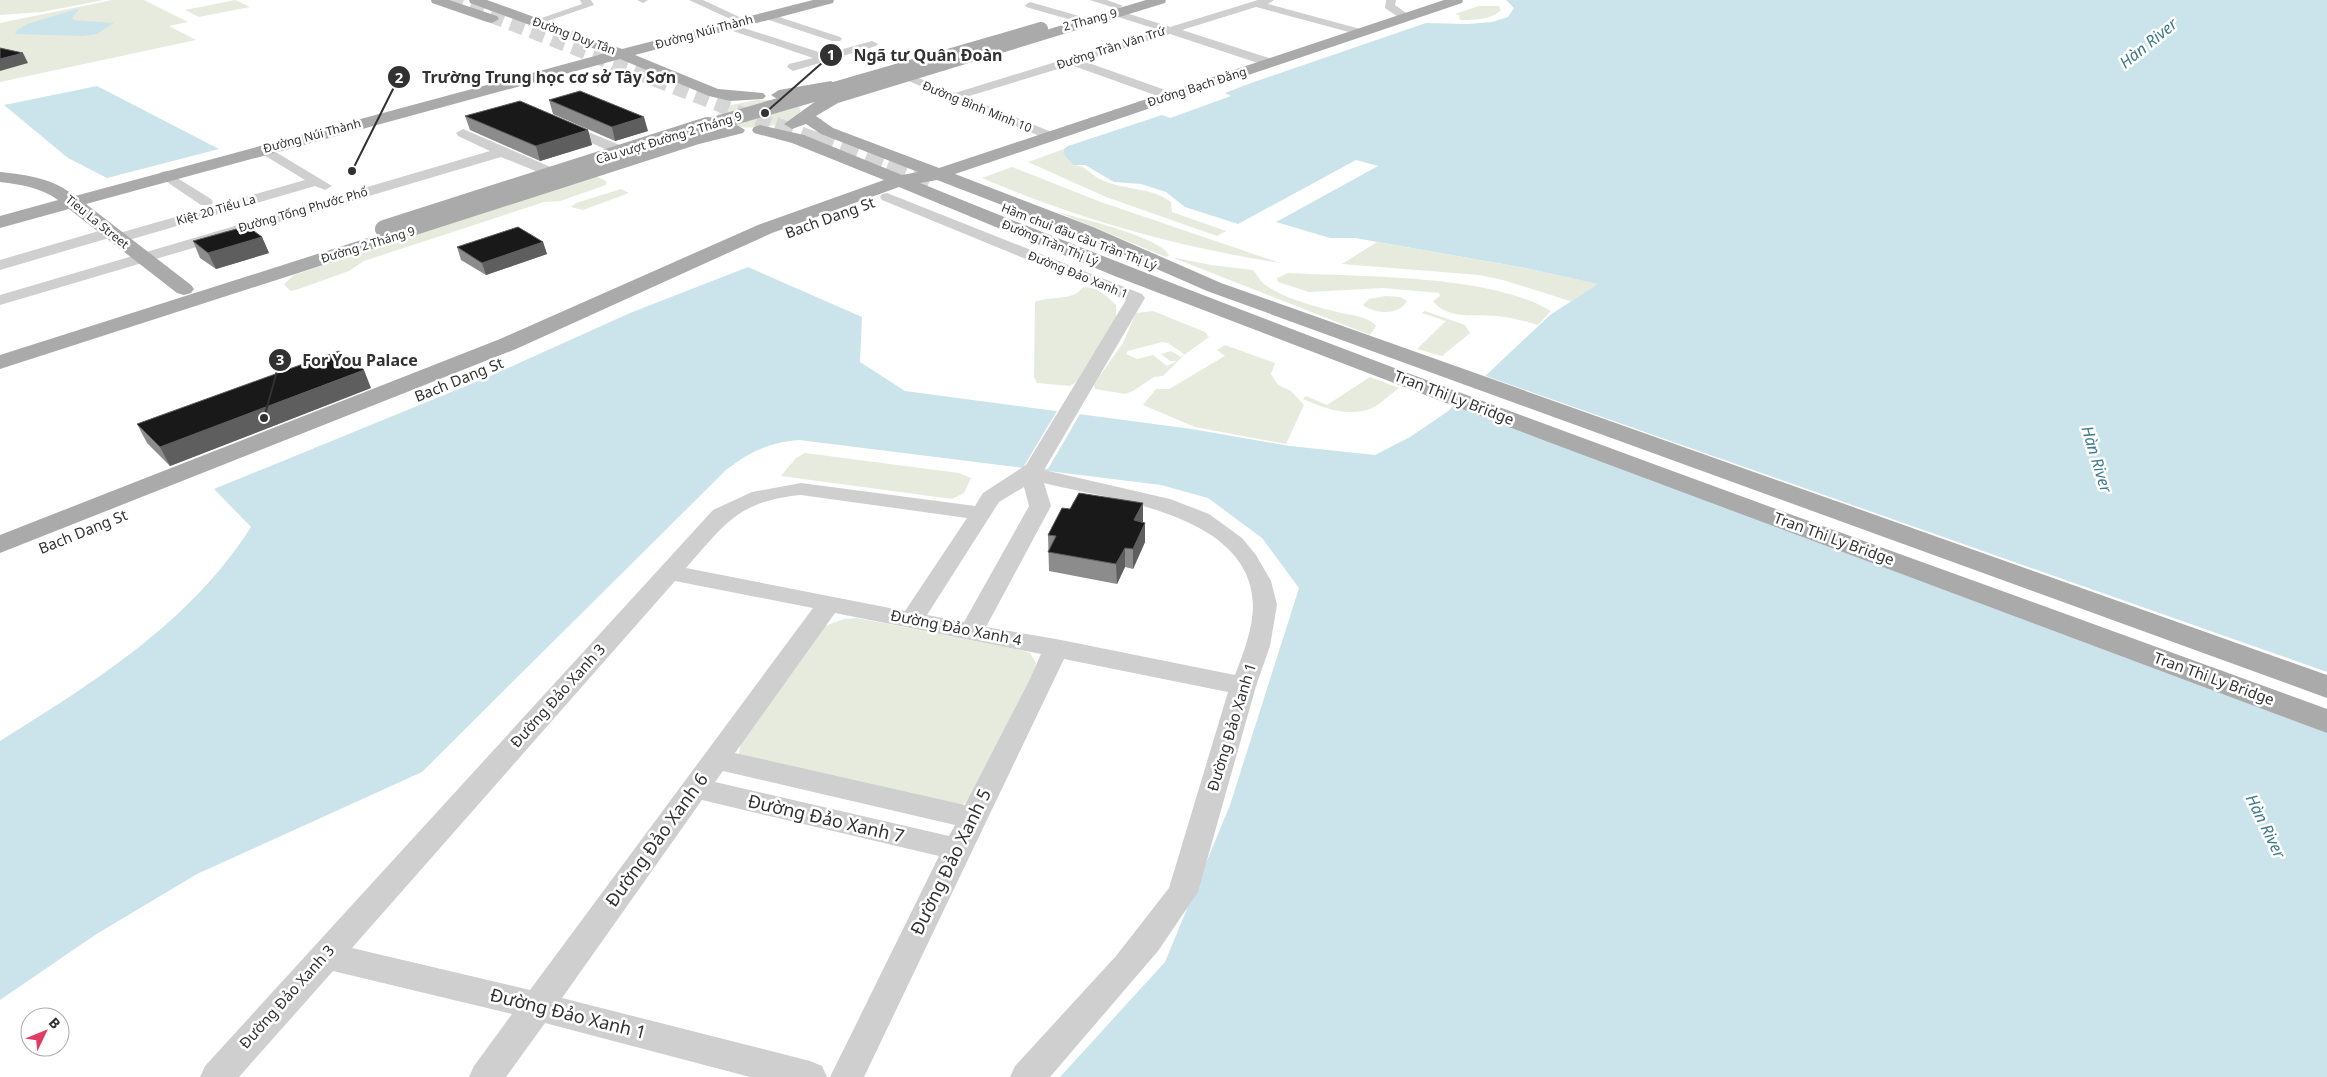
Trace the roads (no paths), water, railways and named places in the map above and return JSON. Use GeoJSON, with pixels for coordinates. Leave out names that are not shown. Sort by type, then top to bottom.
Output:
{"type":"FeatureCollection","features":[{"type":"Feature","properties":{"kind":"main road"},"geometry":{"type":"LineString","coordinates":[[437,0],[495,20],[620,70]]}},
{"type":"Feature","properties":{"kind":"main road","name":"Đường Duy Tân"},"geometry":{"type":"LineString","coordinates":[[475,0],[621,54],[678,79],[722,95],[758,96]]}},
{"type":"Feature","properties":{"kind":"main road","name":"Đường Núi Thành"},"geometry":{"type":"LineString","coordinates":[[0,222],[264,148],[828,0]]}},
{"type":"Feature","properties":{"kind":"main road","name":"2 Thang 9"},"geometry":{"type":"LineString","coordinates":[[1117,9],[1138,0]]}},
{"type":"Feature","properties":{"kind":"main road","name":"2 Thang 9"},"geometry":{"type":"LineString","coordinates":[[1045,30],[1117,9],[1160,0]]}},
{"type":"Feature","properties":{"kind":"main road","name":"Đường Bạch Đằng"},"geometry":{"type":"LineString","coordinates":[[920,185],[1049,136],[1457,0]]}},
{"type":"Feature","properties":{"kind":"main road"},"geometry":{"type":"LineString","coordinates":[[495,20],[516,15]]}},
{"type":"Feature","properties":{"kind":"main road"},"geometry":{"type":"LineString","coordinates":[[709,113],[714,124],[738,130],[782,127],[810,114],[832,100],[1080,20]]}},
{"type":"Feature","properties":{"kind":"main road"},"geometry":{"type":"LineString","coordinates":[[758,96],[779,95],[836,84],[1034,27],[1080,20]]}},
{"type":"Feature","properties":{"kind":"main road","name":"Cầu vượt Đường 2 Tháng 9"},"geometry":{"type":"LineString","coordinates":[[305,258],[689,137],[1045,30]]}},
{"type":"Feature","properties":{"kind":"main road"},"geometry":{"type":"LineString","coordinates":[[654,86],[678,79]]}},
{"type":"Feature","properties":{"kind":"main road","name":"Đường Trần Thị Lý"},"geometry":{"type":"LineString","coordinates":[[779,95],[804,100],[812,106],[810,114],[828,131],[862,145],[920,185]]}},
{"type":"Feature","properties":{"kind":"main road","name":"Đường 2 Tháng 9"},"geometry":{"type":"LineString","coordinates":[[0,362],[305,258],[548,171],[677,130],[728,102],[758,96]]}},
{"type":"Feature","properties":{"kind":"main road","name":"Đường 2 Tháng 9"},"geometry":{"type":"LineString","coordinates":[[0,347],[184,288],[305,258],[694,140],[738,130]]}},
{"type":"Feature","properties":{"kind":"main road","name":"Đường Trần Thị Lý"},"geometry":{"type":"LineString","coordinates":[[760,130],[787,136],[920,185],[1124,274],[1196,300],[1352,348]]}},
{"type":"Feature","properties":{"kind":"main road"},"geometry":{"type":"LineString","coordinates":[[836,155],[862,145]]}},
{"type":"Feature","properties":{"kind":"main road","name":"Tieu La Street"},"geometry":{"type":"LineString","coordinates":[[0,177],[34,181],[56,190],[113,236],[184,288]]}},
{"type":"Feature","properties":{"kind":"main road","name":"Bach Dang St"},"geometry":{"type":"LineString","coordinates":[[0,565],[166,489],[517,349],[754,241],[920,185]]}},
{"type":"Feature","properties":{"kind":"main road","name":"Hầm chui đầu cầu Trần Thị Lý"},"geometry":{"type":"LineString","coordinates":[[920,185],[1214,287],[1352,348]]}},
{"type":"Feature","properties":{"kind":"main road","name":"Tran Thi Ly Bridge"},"geometry":{"type":"LineString","coordinates":[[1352,348],[2327,687]]}},
{"type":"Feature","properties":{"kind":"main road","name":"Tran Thi Ly Bridge"},"geometry":{"type":"LineString","coordinates":[[1352,348],[2327,721]]}},
{"type":"Feature","properties":{"kind":"main road","name":"Bach Dang St"},"geometry":{"type":"LineString","coordinates":[[0,545],[166,489]]}},
{"type":"Feature","properties":{"kind":"street"},"geometry":{"type":"LineString","coordinates":[[535,22],[590,5],[585,0]]}},
{"type":"Feature","properties":{"kind":"street"},"geometry":{"type":"LineString","coordinates":[[694,0],[745,22]]}},
{"type":"Feature","properties":{"kind":"street"},"geometry":{"type":"LineString","coordinates":[[1048,0],[1030,5],[1080,20]]}},
{"type":"Feature","properties":{"kind":"street"},"geometry":{"type":"LineString","coordinates":[[1096,0],[1168,30],[1271,63]]}},
{"type":"Feature","properties":{"kind":"street","name":"Đường Trần Văn Trứ"},"geometry":{"type":"LineString","coordinates":[[954,98],[1269,0]]}},
{"type":"Feature","properties":{"kind":"street"},"geometry":{"type":"LineString","coordinates":[[1391,0],[1389,6],[1391,10],[1404,17]]}},
{"type":"Feature","properties":{"kind":"street"},"geometry":{"type":"LineString","coordinates":[[1256,4],[1360,32]]}},
{"type":"Feature","properties":{"kind":"street"},"geometry":{"type":"LineString","coordinates":[[767,16],[836,39]]}},
{"type":"Feature","properties":{"kind":"street"},"geometry":{"type":"LineString","coordinates":[[728,26],[826,58]]}},
{"type":"Feature","properties":{"kind":"street"},"geometry":{"type":"LineString","coordinates":[[793,67],[872,44]]}},
{"type":"Feature","properties":{"kind":"street"},"geometry":{"type":"LineString","coordinates":[[1072,61],[1170,96]]}},
{"type":"Feature","properties":{"kind":"street","name":"Đường Bình Minh 10"},"geometry":{"type":"LineString","coordinates":[[905,77],[1049,136]]}},
{"type":"Feature","properties":{"kind":"street"},"geometry":{"type":"LineString","coordinates":[[545,117],[617,149]]}},
{"type":"Feature","properties":{"kind":"street"},"geometry":{"type":"LineString","coordinates":[[463,133],[548,171]]}},
{"type":"Feature","properties":{"kind":"street"},"geometry":{"type":"LineString","coordinates":[[264,148],[345,198]]}},
{"type":"Feature","properties":{"kind":"street","name":"Đường Tống Phước Phổ"},"geometry":{"type":"LineString","coordinates":[[0,300],[502,152]]}},
{"type":"Feature","properties":{"kind":"street"},"geometry":{"type":"LineString","coordinates":[[166,175],[206,202]]}},
{"type":"Feature","properties":{"kind":"street","name":"Kiệt 20 Tiểu La"},"geometry":{"type":"LineString","coordinates":[[0,265],[321,184]]}},
{"type":"Feature","properties":{"kind":"street","name":"Đường Đảo Xanh 1"},"geometry":{"type":"LineString","coordinates":[[912,619],[991,498],[1033,470],[1136,298],[920,185]]}},
{"type":"Feature","properties":{"kind":"street"},"geometry":{"type":"LineString","coordinates":[[971,630],[1040,506],[1033,470]]}},
{"type":"Feature","properties":{"kind":"street","name":"Đường Đảo Xanh 1"},"geometry":{"type":"LineString","coordinates":[[1026,1077],[1055,1050],[1132,960],[1170,912],[1183,892],[1243,686],[1251,667],[1265,606],[1259,581],[1237,545],[1202,519],[1170,505],[1033,470]]}},
{"type":"Feature","properties":{"kind":"street","name":"Đường Đảo Xanh 3"},"geometry":{"type":"LineString","coordinates":[[217,1077],[721,515],[737,504],[779,490],[800,489],[981,513]]}},
{"type":"Feature","properties":{"kind":"street","name":"Đường Đảo Xanh 4"},"geometry":{"type":"LineString","coordinates":[[669,572],[971,630],[1243,686]]}},
{"type":"Feature","properties":{"kind":"street","name":"Đường Đảo Xanh 6"},"geometry":{"type":"LineString","coordinates":[[486,1077],[829,603]]}},
{"type":"Feature","properties":{"kind":"street","name":"Đường Đảo Xanh 5"},"geometry":{"type":"LineString","coordinates":[[847,1077],[972,818],[1042,681],[1056,647]]}},
{"type":"Feature","properties":{"kind":"street"},"geometry":{"type":"LineString","coordinates":[[716,759],[972,818]]}},
{"type":"Feature","properties":{"kind":"street","name":"Đường Đảo Xanh 7"},"geometry":{"type":"LineString","coordinates":[[694,788],[957,849]]}},
{"type":"Feature","properties":{"kind":"street","name":"Đường Đảo Xanh 1"},"geometry":{"type":"LineString","coordinates":[[324,956],[538,1006],[810,1077]]}},
{"type":"Feature","properties":{"kind":"water","name":"Hàn River"},"geometry":{"type":"Polygon","coordinates":[[[1506,0],[2327,0],[2327,1077],[1060,1077],[1165,962],[1230,805],[1299,588],[1262,538],[1208,498],[1161,485],[799,440],[778,443],[760,449],[726,470],[422,772],[197,874],[95,935],[0,1000],[0,741],[105,673],[138,648],[199,593],[227,561],[251,527],[214,489],[488,377],[630,313],[748,267],[862,317],[860,362],[905,391],[1192,429],[1290,446],[1375,455],[1410,437],[1447,412],[1550,315],[1598,284],[1520,267],[1355,238],[1330,238],[1276,222],[1378,166],[1356,160],[1238,224],[1185,207],[1166,192],[1141,184],[1114,182],[1085,165],[1073,165],[1063,154],[1064,149],[1068,146],[1162,115],[1170,118],[1231,96],[1225,93],[1251,83],[1426,23],[1468,24],[1492,22],[1508,17],[1514,8],[1506,0]]]}},
{"type":"Feature","properties":{"kind":"water"},"geometry":{"type":"Polygon","coordinates":[[[80,8],[72,18],[74,20],[114,23],[97,34],[83,36],[15,34],[17,30],[27,24],[80,8]]]}},
{"type":"Feature","properties":{"kind":"water"},"geometry":{"type":"Polygon","coordinates":[[[97,86],[219,149],[107,178],[68,158],[4,105],[97,86]]]}},
{"type":"Feature","properties":{"kind":"tunnel"},"geometry":{"type":"LineString","coordinates":[[449,0],[778,127]]}},
{"type":"Feature","properties":{"kind":"tunnel"},"geometry":{"type":"LineString","coordinates":[[775,126],[832,147]]}},
{"type":"Feature","properties":{"kind":"tunnel"},"geometry":{"type":"LineString","coordinates":[[817,133],[907,169]]}},
{"type":"Feature","properties":{"kind":"tunnel"},"geometry":{"type":"LineString","coordinates":[[886,169],[935,188]]}},
{"type":"Feature","properties":{"kind":"place","name":"Ngã tư Quân Đoàn"},"geometry":{"type":"Point","coordinates":[765,113]}},
{"type":"Feature","properties":{"kind":"place","name":"Trường Trung học cơ sở Tây Sơn"},"geometry":{"type":"Point","coordinates":[352,171]}},
{"type":"Feature","properties":{"kind":"place","name":"For You Palace"},"geometry":{"type":"Point","coordinates":[264,418]}}]}
